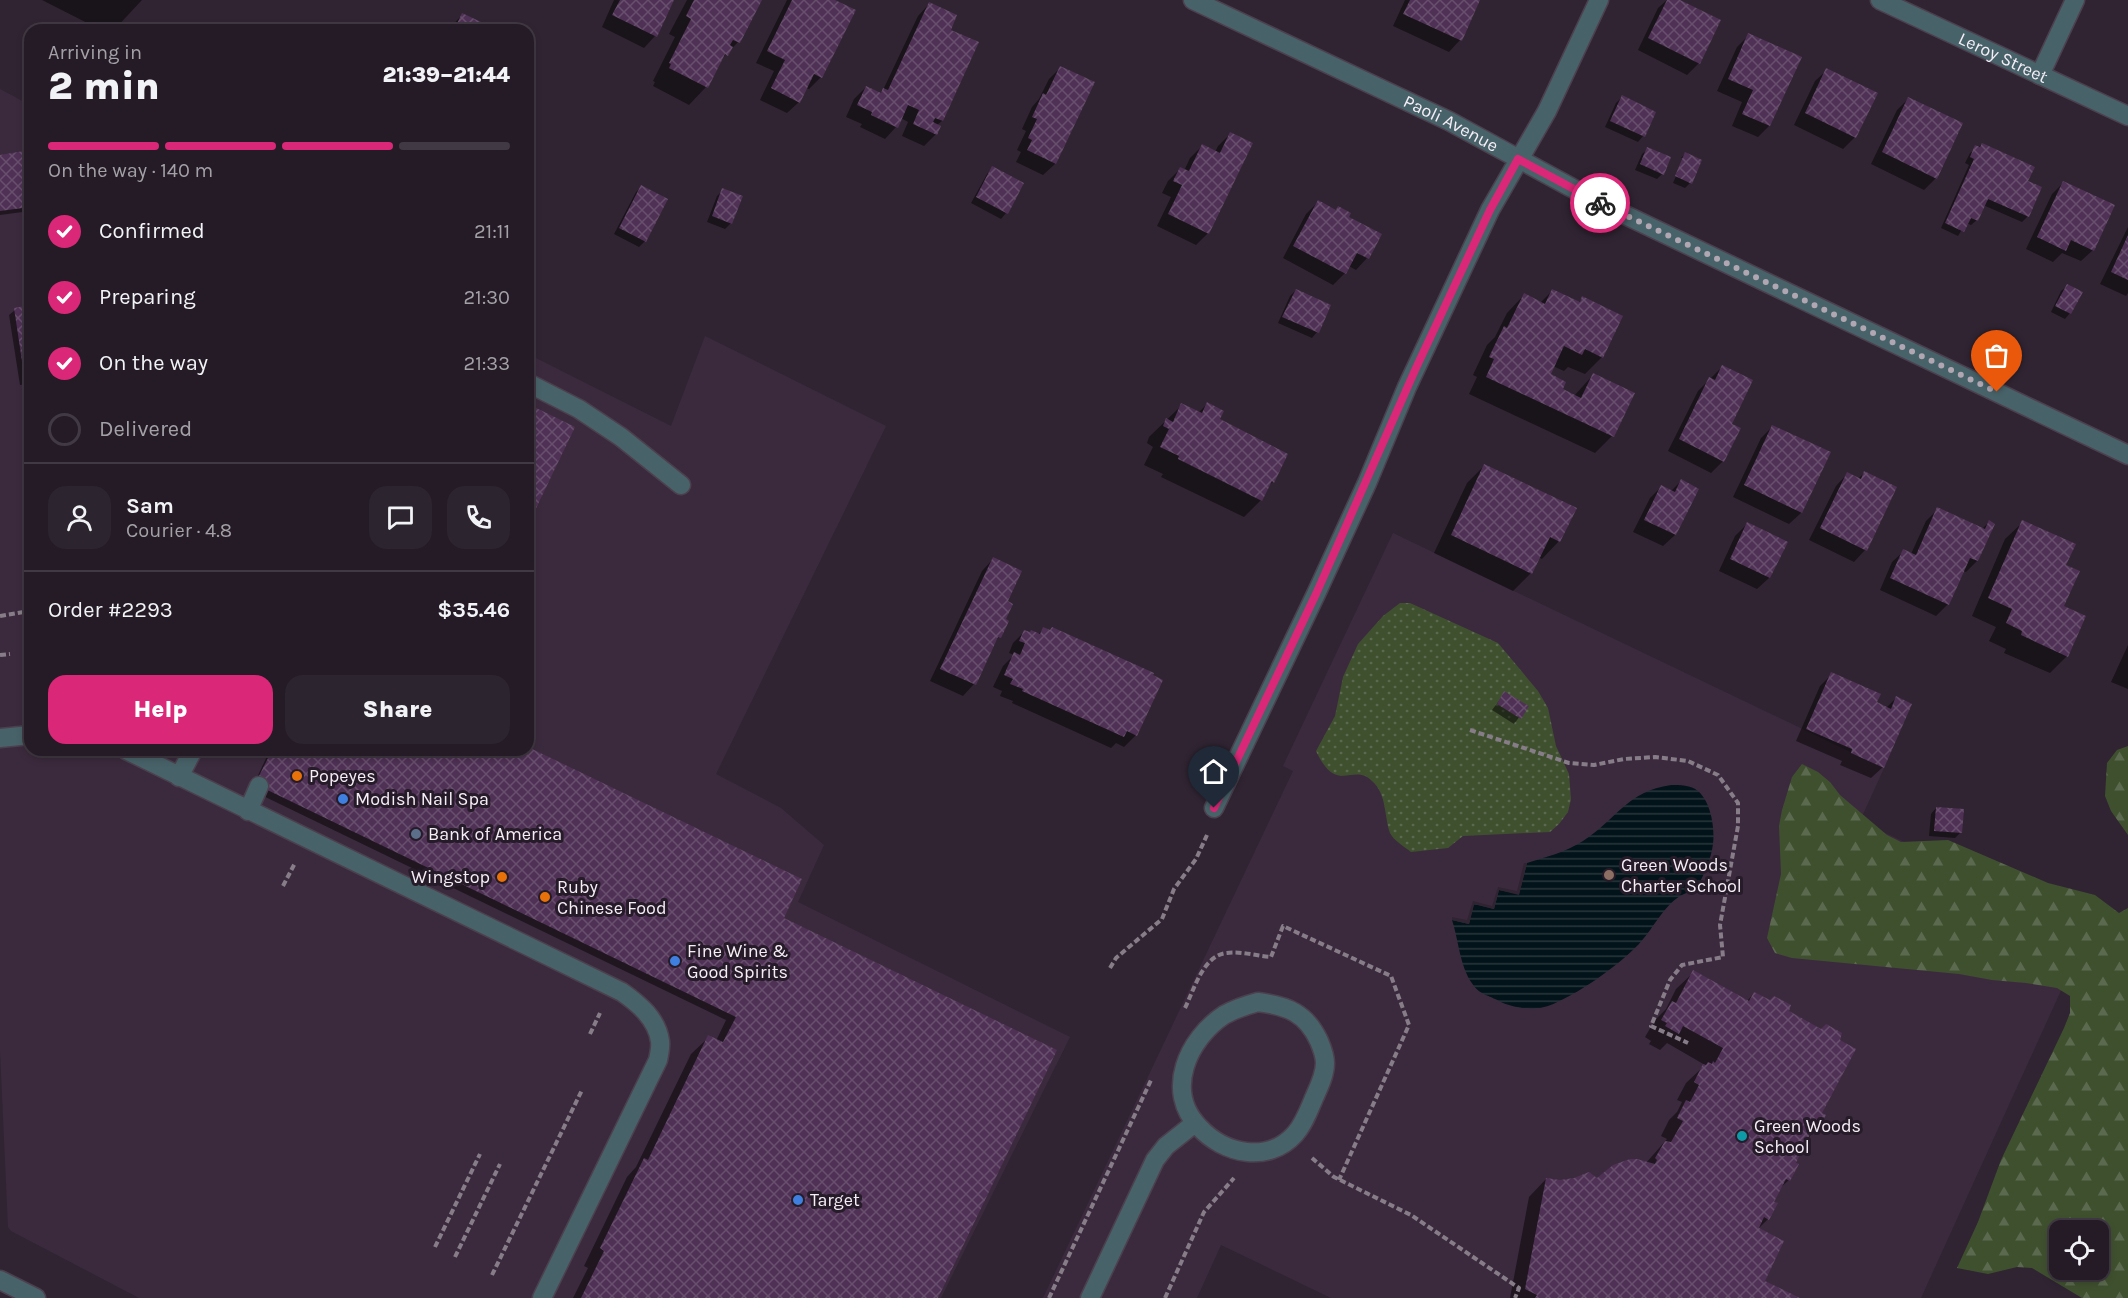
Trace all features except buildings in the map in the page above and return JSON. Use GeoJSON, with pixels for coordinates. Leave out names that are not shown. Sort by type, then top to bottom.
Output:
{"type":"FeatureCollection","features":[{"type":"Feature","properties":{"kind":"street","name":"Paoli Avenue"},"geometry":{"type":"LineString","coordinates":[[1193,0],[1449,121],[1598,202],[2128,455]]}},
{"type":"Feature","properties":{"kind":"street"},"geometry":{"type":"LineString","coordinates":[[1214,808],[1316,594],[1367,483],[1407,387],[1480,231],[1518,159],[1547,111],[1599,0]]}},
{"type":"Feature","properties":{"kind":"street","name":"Leroy Street"},"geometry":{"type":"LineString","coordinates":[[1880,0],[2128,116]]}},
{"type":"Feature","properties":{"kind":"street"},"geometry":{"type":"LineString","coordinates":[[2040,75],[2075,0]]}},
{"type":"Feature","properties":{"kind":"street"},"geometry":{"type":"LineString","coordinates":[[534,386],[579,409],[681,484]]}},
{"type":"Feature","properties":{"kind":"street"},"geometry":{"type":"LineString","coordinates":[[0,738],[24,736]]}},
{"type":"Feature","properties":{"kind":"street"},"geometry":{"type":"LineString","coordinates":[[138,756],[622,992],[639,1005],[653,1022],[660,1041],[658,1060],[542,1298]]}},
{"type":"Feature","properties":{"kind":"street"},"geometry":{"type":"LineString","coordinates":[[179,777],[190,756]]}},
{"type":"Feature","properties":{"kind":"street"},"geometry":{"type":"LineString","coordinates":[[248,811],[259,786]]}},
{"type":"Feature","properties":{"kind":"street"},"geometry":{"type":"LineString","coordinates":[[1258,1002],[1280,1005],[1299,1014],[1313,1029],[1322,1046],[1326,1062],[1323,1078],[1305,1119],[1296,1133],[1286,1142],[1270,1150],[1254,1153],[1237,1151],[1212,1139],[1195,1123],[1185,1106],[1181,1086],[1183,1069],[1190,1052],[1209,1027],[1225,1015],[1258,1002]]}},
{"type":"Feature","properties":{"kind":"street"},"geometry":{"type":"LineString","coordinates":[[1090,1298],[1155,1160],[1166,1146],[1195,1123]]}},
{"type":"Feature","properties":{"kind":"street"},"geometry":{"type":"LineString","coordinates":[[0,1280],[36,1298]]}},
{"type":"Feature","properties":{"kind":"path"},"geometry":{"type":"LineString","coordinates":[[0,616],[24,612]]}},
{"type":"Feature","properties":{"kind":"path"},"geometry":{"type":"LineString","coordinates":[[0,655],[10,654]]}},
{"type":"Feature","properties":{"kind":"path"},"geometry":{"type":"LineString","coordinates":[[1470,730],[1569,763],[1594,765],[1624,759],[1655,757],[1688,761],[1718,775],[1738,802],[1738,826],[1720,925],[1723,957],[1682,965],[1670,980],[1650,1026],[1688,1043]]}},
{"type":"Feature","properties":{"kind":"path"},"geometry":{"type":"LineString","coordinates":[[1110,968],[1116,958],[1148,933],[1162,918],[1174,889],[1196,859],[1204,842],[1214,808]]}},
{"type":"Feature","properties":{"kind":"path"},"geometry":{"type":"LineString","coordinates":[[283,886],[298,858]]}},
{"type":"Feature","properties":{"kind":"path"},"geometry":{"type":"LineString","coordinates":[[1181,1016],[1201,974],[1215,957],[1227,953],[1271,957],[1283,926],[1391,976],[1409,1025],[1339,1180]]}},
{"type":"Feature","properties":{"kind":"path"},"geometry":{"type":"LineString","coordinates":[[1049,1298],[1156,1069]]}},
{"type":"Feature","properties":{"kind":"path"},"geometry":{"type":"LineString","coordinates":[[492,1275],[582,1090]]}},
{"type":"Feature","properties":{"kind":"path"},"geometry":{"type":"LineString","coordinates":[[435,1247],[480,1154]]}},
{"type":"Feature","properties":{"kind":"path"},"geometry":{"type":"LineString","coordinates":[[1309,1156],[1339,1180],[1411,1215],[1494,1269],[1520,1288],[1515,1298]]}},
{"type":"Feature","properties":{"kind":"path"},"geometry":{"type":"LineString","coordinates":[[455,1257],[500,1164]]}},
{"type":"Feature","properties":{"kind":"path"},"geometry":{"type":"LineString","coordinates":[[1165,1298],[1204,1212],[1237,1174]]}},
{"type":"Feature","properties":{"kind":"shaded area"},"geometry":{"type":"Polygon","coordinates":[[[0,89],[24,102],[24,756],[534,756],[534,357],[671,426],[705,336],[886,426],[716,774],[781,808],[824,845],[798,902],[1070,1037],[941,1298],[139,1298],[11,1231],[8,1227],[0,1050],[0,89]]]}},
{"type":"Feature","properties":{"kind":"shaded area","name":"Green Woods Charter School"},"geometry":{"type":"Polygon","coordinates":[[[1393,533],[1884,768],[1860,821],[2089,929],[1921,1298],[1331,1298],[1221,1245],[1197,1298],[1043,1298],[1293,771],[1283,766],[1393,533]]]}},
{"type":"Feature","properties":{"kind":"shaded area"},"geometry":{"type":"Polygon","coordinates":[[[1671,785],[1689,786],[1698,791],[1706,802],[1711,816],[1712,850],[1697,888],[1674,901],[1639,944],[1620,961],[1584,988],[1559,1001],[1542,1008],[1523,1008],[1504,1003],[1478,990],[1465,970],[1452,920],[1469,924],[1474,904],[1494,909],[1499,890],[1519,894],[1527,863],[1576,845],[1595,833],[1623,807],[1643,793],[1671,785]]]}},
{"type":"Feature","properties":{"kind":"green space"},"geometry":{"type":"Polygon","coordinates":[[[1400,603],[1410,603],[1498,643],[1538,691],[1548,708],[1556,746],[1569,774],[1571,799],[1568,812],[1550,832],[1463,836],[1448,848],[1411,852],[1396,841],[1390,833],[1383,799],[1377,786],[1365,776],[1338,775],[1331,772],[1324,764],[1316,751],[1335,716],[1343,677],[1358,644],[1383,616],[1400,603]]]}},
{"type":"Feature","properties":{"kind":"green space"},"geometry":{"type":"Polygon","coordinates":[[[2128,746],[2128,835],[2111,811],[2105,796],[2107,763],[2117,750],[2128,746]]]}},
{"type":"Feature","properties":{"kind":"green space"},"geometry":{"type":"Polygon","coordinates":[[[1802,764],[1818,772],[1840,795],[1887,835],[1901,842],[1948,840],[2048,883],[2095,895],[2119,913],[2128,908],[2128,1298],[2082,1298],[2052,1280],[2109,1280],[2109,1220],[2049,1220],[2049,1278],[2032,1268],[2017,1267],[1988,1274],[1957,1268],[1978,1222],[2001,1160],[2064,1028],[2070,1013],[2070,996],[2057,988],[2026,983],[1959,974],[1792,958],[1775,953],[1767,938],[1781,874],[1779,826],[1792,777],[1802,764]]]}},
{"type":"Feature","properties":{"kind":"pier"},"geometry":{"type":"Polygon","coordinates":[[[1524,863],[1527,863],[1519,895],[1499,890],[1494,909],[1474,904],[1469,924],[1452,920],[1452,917],[1467,920],[1473,901],[1492,906],[1498,887],[1517,891],[1524,863]]]}},
{"type":"Feature","properties":{"kind":"way so far"},"geometry":{"type":"LineString","coordinates":[[1600,203],[1997,392]]}},
{"type":"Feature","properties":{"kind":"place","name":"Popeyes"},"geometry":{"type":"Point","coordinates":[297,776]}},
{"type":"Feature","properties":{"kind":"place","name":"Modish Nail Spa"},"geometry":{"type":"Point","coordinates":[343,799]}},
{"type":"Feature","properties":{"kind":"place","name":"Bank of America"},"geometry":{"type":"Point","coordinates":[416,834]}},
{"type":"Feature","properties":{"kind":"place","name":"Green Woods Charter School"},"geometry":{"type":"Point","coordinates":[1609,875]}},
{"type":"Feature","properties":{"kind":"place","name":"Wingstop"},"geometry":{"type":"Point","coordinates":[502,877]}},
{"type":"Feature","properties":{"kind":"place","name":"Ruby Chinese Food"},"geometry":{"type":"Point","coordinates":[545,897]}},
{"type":"Feature","properties":{"kind":"place","name":"Fine Wine & Good Spirits"},"geometry":{"type":"Point","coordinates":[675,961]}},
{"type":"Feature","properties":{"kind":"place","name":"Green Woods School"},"geometry":{"type":"Point","coordinates":[1742,1136]}},
{"type":"Feature","properties":{"kind":"place","name":"Target"},"geometry":{"type":"Point","coordinates":[798,1200]}},
{"type":"Feature","properties":{"kind":"route"},"geometry":{"type":"LineString","coordinates":[[1214,808],[1367,483],[1407,387],[1490,210],[1518,159],[1600,203]]}}]}
